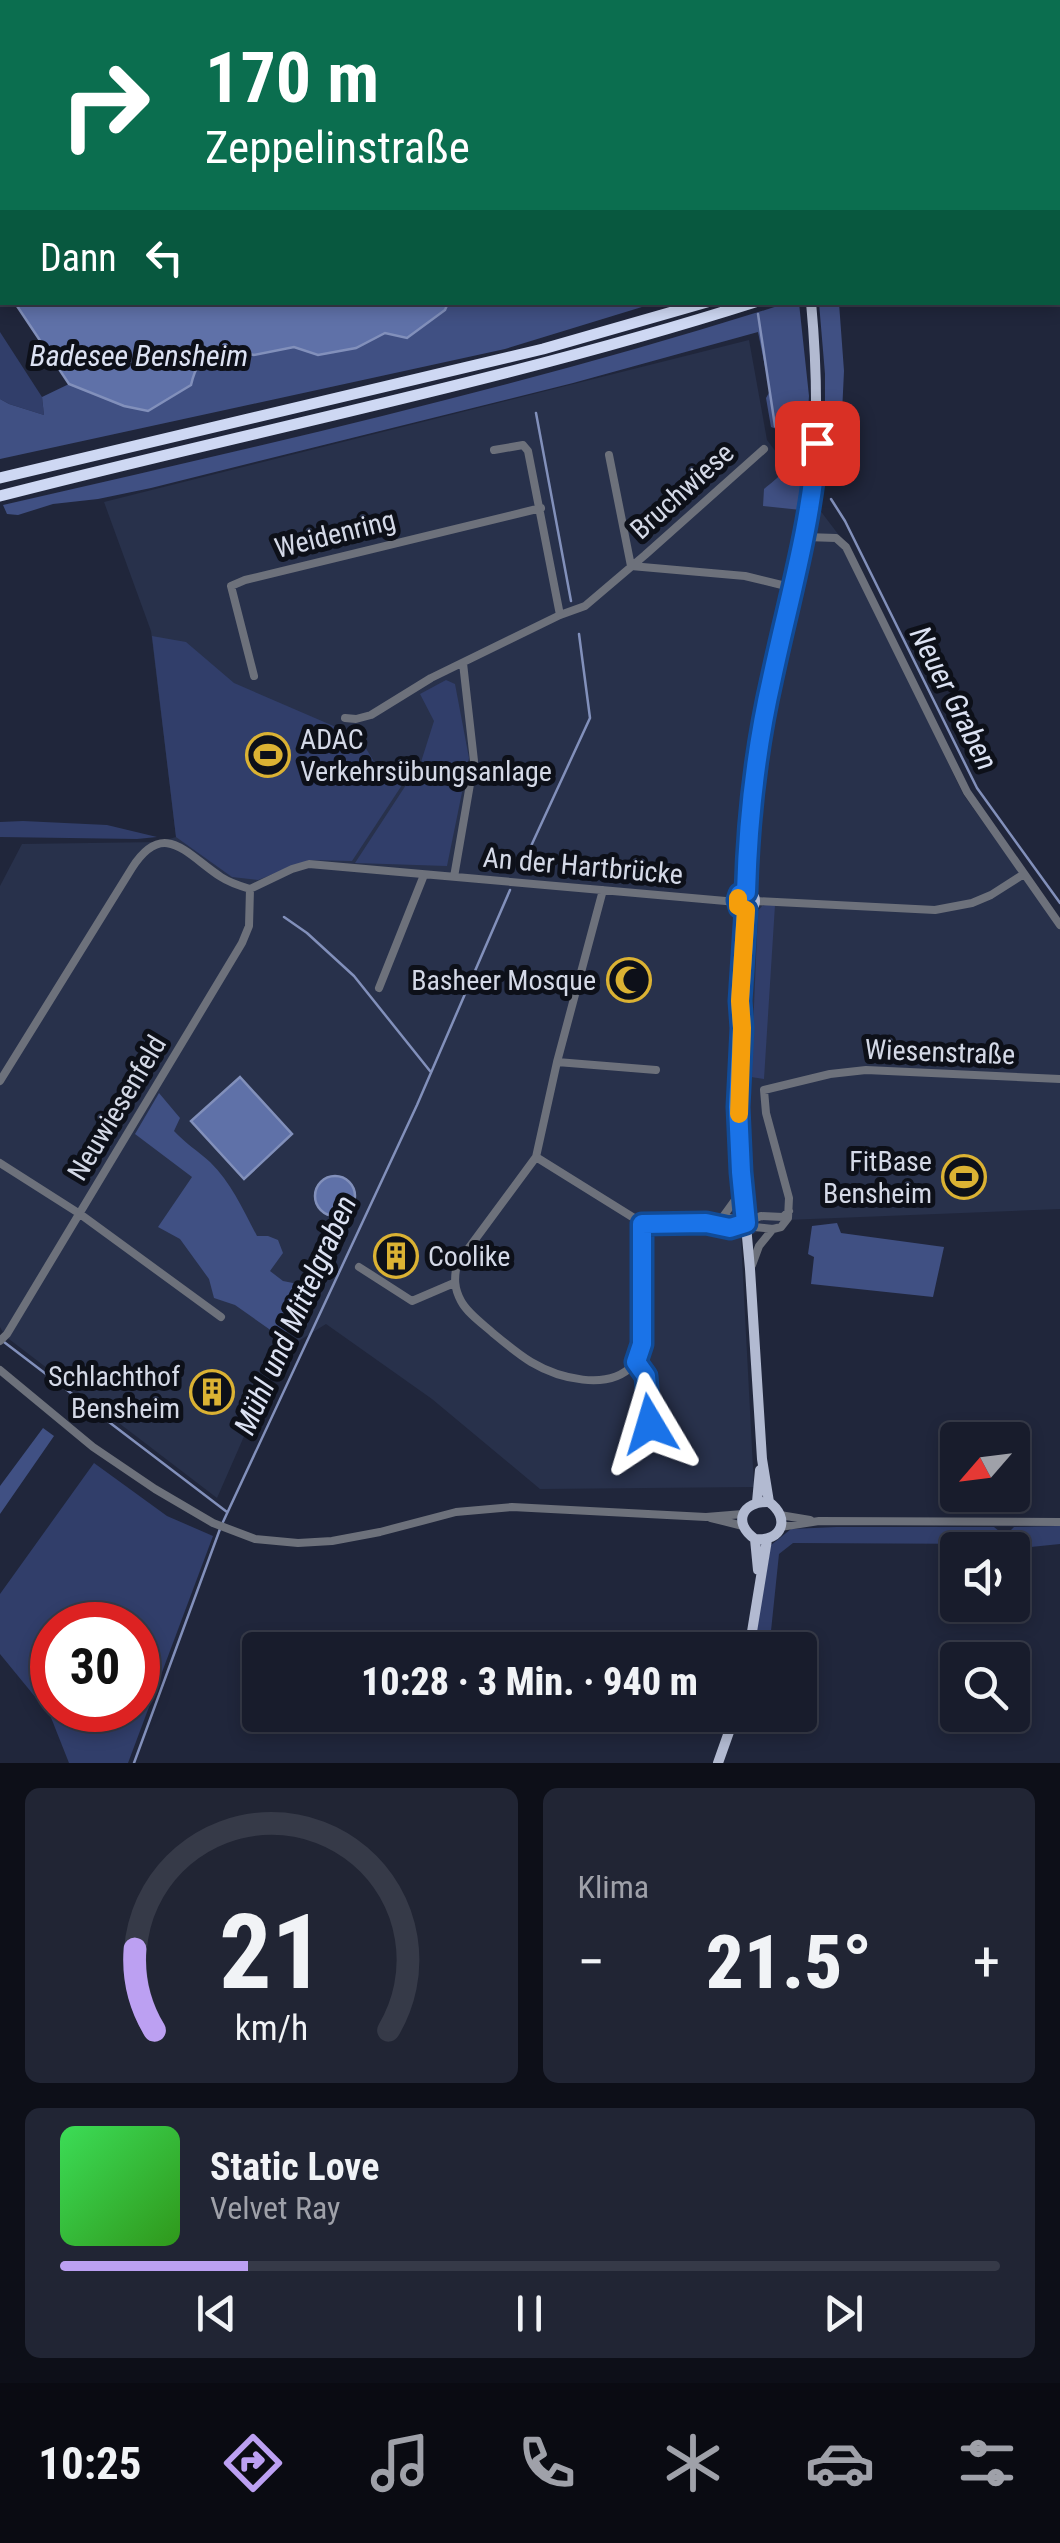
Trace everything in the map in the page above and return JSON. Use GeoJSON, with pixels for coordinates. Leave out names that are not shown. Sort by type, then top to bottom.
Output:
{"type":"FeatureCollection","features":[{"type":"Feature","properties":{"kind":"highway"},"geometry":{"type":"LineString","coordinates":[[0,478],[506,358],[696,305]]}},
{"type":"Feature","properties":{"kind":"highway"},"geometry":{"type":"LineString","coordinates":[[0,496],[528,368],[745,305]]}},
{"type":"Feature","properties":{"kind":"highway"},"geometry":{"type":"LineString","coordinates":[[0,469],[34,469]]}},
{"type":"Feature","properties":{"kind":"main road"},"geometry":{"type":"LineString","coordinates":[[762,1502],[738,1107],[742,1028],[740,894],[751,897],[750,817],[758,747],[806,537],[815,466],[817,365],[811,305]]}},
{"type":"Feature","properties":{"kind":"main road"},"geometry":{"type":"LineString","coordinates":[[762,1502],[774,1505],[780,1521],[773,1537],[761,1540],[745,1532],[743,1520],[751,1504],[762,1502]]}},
{"type":"Feature","properties":{"kind":"main road"},"geometry":{"type":"LineString","coordinates":[[751,1632],[761,1540]]}},
{"type":"Feature","properties":{"kind":"main road"},"geometry":{"type":"LineString","coordinates":[[718,1763],[728,1732]]}},
{"type":"Feature","properties":{"kind":"street"},"geometry":{"type":"LineString","coordinates":[[345,718],[371,715],[431,678],[560,615],[526,447],[494,450]]}},
{"type":"Feature","properties":{"kind":"street","name":"Bruchwiese"},"geometry":{"type":"LineString","coordinates":[[560,615],[585,606],[764,449]]}},
{"type":"Feature","properties":{"kind":"street"},"geometry":{"type":"LineString","coordinates":[[609,455],[631,566],[745,576],[794,588]]}},
{"type":"Feature","properties":{"kind":"street","name":"Weidenring"},"geometry":{"type":"LineString","coordinates":[[254,676],[231,586],[540,508]]}},
{"type":"Feature","properties":{"kind":"street"},"geometry":{"type":"LineString","coordinates":[[806,537],[836,538],[846,547],[966,792],[1060,925]]}},
{"type":"Feature","properties":{"kind":"street"},"geometry":{"type":"LineString","coordinates":[[454,877],[474,761],[463,663]]}},
{"type":"Feature","properties":{"kind":"street"},"geometry":{"type":"LineString","coordinates":[[0,1081],[141,853],[162,843],[183,848],[225,879],[250,889]]}},
{"type":"Feature","properties":{"kind":"street","name":"An der Hartbrücke"},"geometry":{"type":"LineString","coordinates":[[250,889],[308,864],[742,906]]}},
{"type":"Feature","properties":{"kind":"street"},"geometry":{"type":"LineString","coordinates":[[751,897],[935,910],[992,895],[1024,874]]}},
{"type":"Feature","properties":{"kind":"street"},"geometry":{"type":"LineString","coordinates":[[378,988],[424,875]]}},
{"type":"Feature","properties":{"kind":"street","name":"Neuwiesenfeld"},"geometry":{"type":"LineString","coordinates":[[3,1337],[242,943],[249,926],[250,889]]}},
{"type":"Feature","properties":{"kind":"street"},"geometry":{"type":"LineString","coordinates":[[602,890],[536,1156],[457,1264],[454,1283],[473,1316],[534,1364],[556,1373],[596,1380],[623,1373],[636,1362],[642,1344],[642,1224]]}},
{"type":"Feature","properties":{"kind":"street"},"geometry":{"type":"LineString","coordinates":[[557,1062],[656,1070]]}},
{"type":"Feature","properties":{"kind":"street","name":"Wiesenstraße"},"geometry":{"type":"LineString","coordinates":[[790,1211],[764,1090],[830,1074],[866,1070],[1060,1079]]}},
{"type":"Feature","properties":{"kind":"street"},"geometry":{"type":"LineString","coordinates":[[536,1156],[642,1224],[706,1223],[730,1228],[761,1216],[783,1217],[790,1211]]}},
{"type":"Feature","properties":{"kind":"street"},"geometry":{"type":"LineString","coordinates":[[0,1163],[80,1214],[221,1316]]}},
{"type":"Feature","properties":{"kind":"street"},"geometry":{"type":"LineString","coordinates":[[721,1218],[734,1200],[741,1172]]}},
{"type":"Feature","properties":{"kind":"street"},"geometry":{"type":"LineString","coordinates":[[750,1269],[759,1246],[773,1229],[786,1224],[790,1211]]}},
{"type":"Feature","properties":{"kind":"street"},"geometry":{"type":"LineString","coordinates":[[706,1223],[732,1218],[773,1229]]}},
{"type":"Feature","properties":{"kind":"street"},"geometry":{"type":"LineString","coordinates":[[359,1267],[412,1301],[454,1283]]}},
{"type":"Feature","properties":{"kind":"street"},"geometry":{"type":"LineString","coordinates":[[636,1362],[646,1376],[650,1424]]}},
{"type":"Feature","properties":{"kind":"street"},"geometry":{"type":"LineString","coordinates":[[0,1370],[93,1447],[184,1508],[212,1524],[255,1539],[332,1541],[456,1512],[512,1507],[743,1520]]}},
{"type":"Feature","properties":{"kind":"street"},"geometry":{"type":"LineString","coordinates":[[780,1521],[1060,1522]]}},
{"type":"Feature","properties":{"kind":"shaded area"},"geometry":{"type":"Polygon","coordinates":[[[447,305],[648,305],[505,349],[0,459],[0,399],[44,415],[42,397],[69,384],[124,406],[194,372],[203,358],[222,348],[254,355],[294,347],[318,355],[355,348],[385,332],[445,310],[447,305]]]}},
{"type":"Feature","properties":{"kind":"shaded area"},"geometry":{"type":"Polygon","coordinates":[[[781,305],[799,305],[809,396],[801,510],[763,506],[764,489],[784,472],[791,452],[787,433],[771,427],[766,398],[770,391],[758,332],[573,383],[151,488],[53,504],[18,515],[7,514],[3,505],[495,387],[781,305]]]}},
{"type":"Feature","properties":{"kind":"shaded area"},"geometry":{"type":"Polygon","coordinates":[[[819,305],[839,305],[844,371],[840,455],[825,450],[825,374],[819,305]]]}},
{"type":"Feature","properties":{"kind":"shaded area"},"geometry":{"type":"Polygon","coordinates":[[[0,332],[42,397],[44,415],[0,399],[0,332]]]}},
{"type":"Feature","properties":{"kind":"shaded area"},"geometry":{"type":"Polygon","coordinates":[[[749,340],[767,440],[841,538],[963,794],[1060,929],[1060,1209],[786,1220],[741,1239],[754,1487],[540,1489],[432,1399],[326,1324],[281,1352],[217,1498],[5,1336],[0,1327],[0,886],[22,844],[159,842],[176,837],[151,631],[104,502],[749,340]]]}},
{"type":"Feature","properties":{"kind":"shaded area","name":"ADAC Verkehrsübungsanlage"},"geometry":{"type":"Polygon","coordinates":[[[152,636],[186,642],[234,683],[359,737],[381,773],[404,782],[352,861],[309,860],[258,880],[232,877],[176,837],[152,636]]]}},
{"type":"Feature","properties":{"kind":"shaded area"},"geometry":{"type":"Polygon","coordinates":[[[446,680],[455,684],[469,758],[447,866],[355,863],[421,762],[434,721],[420,694],[446,680]]]}},
{"type":"Feature","properties":{"kind":"shaded area"},"geometry":{"type":"Polygon","coordinates":[[[0,822],[107,825],[157,837],[0,837],[0,822]]]}},
{"type":"Feature","properties":{"kind":"shaded area"},"geometry":{"type":"Polygon","coordinates":[[[775,905],[764,1079],[751,1077],[758,911],[775,905]]]}},
{"type":"Feature","properties":{"kind":"shaded area"},"geometry":{"type":"Polygon","coordinates":[[[159,1093],[180,1118],[174,1131],[224,1178],[257,1236],[278,1240],[283,1253],[270,1271],[283,1281],[313,1287],[294,1327],[279,1336],[235,1305],[214,1298],[209,1279],[180,1239],[158,1227],[192,1177],[135,1134],[159,1093]]]}},
{"type":"Feature","properties":{"kind":"shaded area"},"geometry":{"type":"Polygon","coordinates":[[[837,1223],[841,1233],[944,1247],[933,1297],[811,1284],[814,1257],[808,1254],[812,1226],[837,1223]]]}},
{"type":"Feature","properties":{"kind":"shaded area"},"geometry":{"type":"Polygon","coordinates":[[[43,1428],[54,1436],[0,1514],[0,1486],[43,1428]]]}},
{"type":"Feature","properties":{"kind":"shaded area"},"geometry":{"type":"Polygon","coordinates":[[[94,1463],[167,1516],[213,1536],[160,1678],[160,1602],[30,1602],[30,1691],[0,1654],[0,1594],[94,1463]]]}},
{"type":"Feature","properties":{"kind":"shaded area"},"geometry":{"type":"Polygon","coordinates":[[[1060,1526],[1060,1544],[1030,1547],[1030,1532],[1009,1532],[1014,1527],[1060,1526]]]}},
{"type":"Feature","properties":{"kind":"shaded area"},"geometry":{"type":"Polygon","coordinates":[[[994,1527],[999,1531],[940,1532],[940,1544],[793,1543],[779,1554],[771,1632],[756,1632],[771,1545],[791,1529],[994,1527]]]}},
{"type":"Feature","properties":{"kind":"shaded area"},"geometry":{"type":"Polygon","coordinates":[[[57,1732],[140,1732],[128,1763],[69,1763],[57,1732]]]}},
{"type":"Feature","properties":{"kind":"water","name":"Badesee Bensheim"},"geometry":{"type":"Polygon","coordinates":[[[16,305],[447,305],[407,338],[385,333],[356,348],[318,355],[294,347],[254,355],[222,348],[201,362],[191,385],[148,411],[124,406],[69,384],[16,305]]]}},
{"type":"Feature","properties":{"kind":"water"},"geometry":{"type":"Polygon","coordinates":[[[240,1077],[292,1134],[244,1179],[191,1121],[240,1077]]]}},
{"type":"Feature","properties":{"kind":"water"},"geometry":{"type":"Polygon","coordinates":[[[335,1176],[349,1182],[355,1196],[349,1210],[335,1216],[321,1210],[315,1196],[321,1182],[335,1176]]]}},
{"type":"Feature","properties":{"kind":"waterway","name":"Neuer Graben"},"geometry":{"type":"LineString","coordinates":[[758,314],[775,426],[799,462]]}},
{"type":"Feature","properties":{"kind":"waterway","name":"Mühl und Mittelgraben"},"geometry":{"type":"LineString","coordinates":[[536,413],[571,601]]}},
{"type":"Feature","properties":{"kind":"waterway","name":"Neuer Graben"},"geometry":{"type":"LineString","coordinates":[[831,499],[977,788],[1060,903]]}},
{"type":"Feature","properties":{"kind":"waterway","name":"Mühl und Mittelgraben"},"geometry":{"type":"LineString","coordinates":[[520,870],[590,718],[579,634]]}},
{"type":"Feature","properties":{"kind":"waterway","name":"Mühl und Mittelgraben"},"geometry":{"type":"LineString","coordinates":[[223,1522],[417,1105],[510,890]]}},
{"type":"Feature","properties":{"kind":"waterway"},"geometry":{"type":"LineString","coordinates":[[284,917],[354,976],[430,1071]]}},
{"type":"Feature","properties":{"kind":"waterway"},"geometry":{"type":"LineString","coordinates":[[4,1342],[227,1512]]}},
{"type":"Feature","properties":{"kind":"waterway","name":"Mühl und Mittelgraben"},"geometry":{"type":"LineString","coordinates":[[134,1763],[220,1529]]}},
{"type":"Feature","properties":{"kind":"slow traffic"},"geometry":{"type":"LineString","coordinates":[[738,898],[738,906],[746,910],[739,1114]]}},
{"type":"Feature","properties":{"kind":"place","name":"ADAC Verkehrsübungsanlage"},"geometry":{"type":"Point","coordinates":[268,755]}},
{"type":"Feature","properties":{"kind":"place","name":"Basheer Mosque"},"geometry":{"type":"Point","coordinates":[629,980]}},
{"type":"Feature","properties":{"kind":"place","name":"FitBase Bensheim"},"geometry":{"type":"Point","coordinates":[964,1177]}},
{"type":"Feature","properties":{"kind":"place","name":"Coolike"},"geometry":{"type":"Point","coordinates":[396,1256]}},
{"type":"Feature","properties":{"kind":"place","name":"Schlachthof Bensheim"},"geometry":{"type":"Point","coordinates":[212,1392]}},
{"type":"Feature","properties":{"kind":"route"},"geometry":{"type":"LineString","coordinates":[[650,1424],[646,1376],[636,1362],[642,1344],[642,1224],[706,1223],[730,1228],[746,1223],[738,1107],[746,910],[738,900],[746,892],[758,747],[806,537],[817,443]]}}]}
